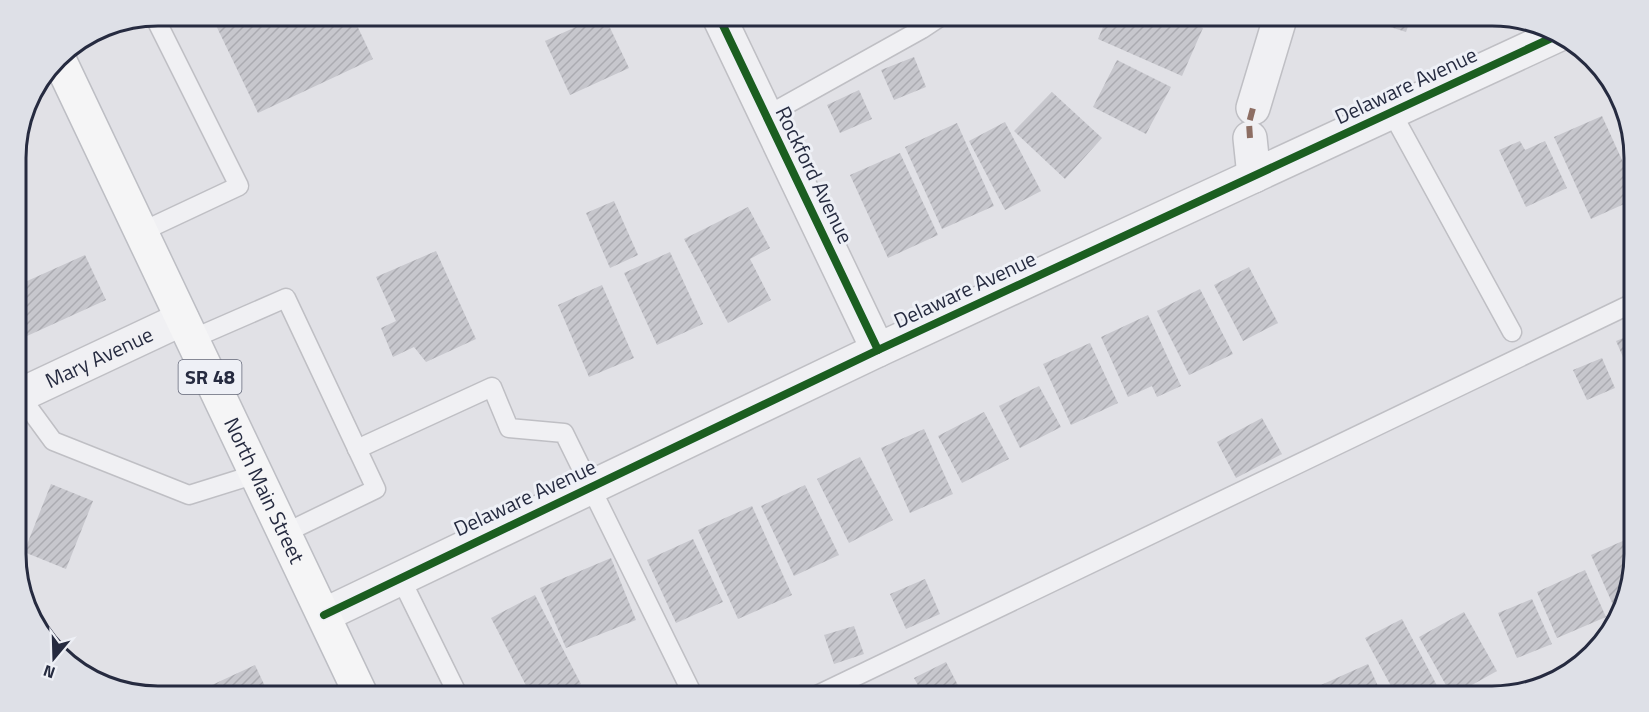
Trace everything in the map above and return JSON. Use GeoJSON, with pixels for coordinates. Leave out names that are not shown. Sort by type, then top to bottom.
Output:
{"type":"FeatureCollection","features":[{"type":"Feature","properties":{"kind":"main road","name":"North Main Street"},"geometry":{"type":"LineString","coordinates":[[62,66],[357,686]]}},
{"type":"Feature","properties":{"kind":"street","name":"Rockford Avenue"},"geometry":{"type":"LineString","coordinates":[[723,26],[878,350]]}},
{"type":"Feature","properties":{"kind":"street"},"geometry":{"type":"LineString","coordinates":[[1254,176],[1252,123],[1278,26]]}},
{"type":"Feature","properties":{"kind":"street","name":"Delaware Avenue"},"geometry":{"type":"LineString","coordinates":[[324,615],[878,350],[1549,39]]}},
{"type":"Feature","properties":{"kind":"street","name":"Mary Avenue"},"geometry":{"type":"LineString","coordinates":[[26,394],[187,329]]}},
{"type":"Feature","properties":{"kind":"lane"},"geometry":{"type":"LineString","coordinates":[[141,232],[239,186],[159,26]]}},
{"type":"Feature","properties":{"kind":"lane"},"geometry":{"type":"LineString","coordinates":[[766,116],[926,26]]}},
{"type":"Feature","properties":{"kind":"lane"},"geometry":{"type":"LineString","coordinates":[[1392,113],[1512,332]]}},
{"type":"Feature","properties":{"kind":"lane"},"geometry":{"type":"LineString","coordinates":[[187,329],[286,298],[376,489],[285,533]]}},
{"type":"Feature","properties":{"kind":"lane"},"geometry":{"type":"LineString","coordinates":[[836,686],[1624,307]]}},
{"type":"Feature","properties":{"kind":"lane"},"geometry":{"type":"LineString","coordinates":[[357,448],[492,387],[509,428],[564,433],[689,686]]}},
{"type":"Feature","properties":{"kind":"lane"},"geometry":{"type":"LineString","coordinates":[[26,407],[53,441],[189,495],[256,474]]}},
{"type":"Feature","properties":{"kind":"lane"},"geometry":{"type":"LineString","coordinates":[[400,577],[454,686]]}},
{"type":"Feature","properties":{"kind":"building"},"geometry":{"type":"Polygon","coordinates":[[[216,26],[357,26],[373,59],[258,113],[216,26]]]}},
{"type":"Feature","properties":{"kind":"building"},"geometry":{"type":"Polygon","coordinates":[[[578,26],[609,26],[629,68],[570,95],[545,41],[578,26]]]}},
{"type":"Feature","properties":{"kind":"building"},"geometry":{"type":"Polygon","coordinates":[[[1103,26],[1198,26],[1203,28],[1182,76],[1098,39],[1103,26]]]}},
{"type":"Feature","properties":{"kind":"building"},"geometry":{"type":"Polygon","coordinates":[[[1387,26],[1408,26],[1406,32],[1387,26]]]}},
{"type":"Feature","properties":{"kind":"building"},"geometry":{"type":"Polygon","coordinates":[[[914,57],[926,87],[894,100],[881,70],[914,57]]]}},
{"type":"Feature","properties":{"kind":"building"},"geometry":{"type":"Polygon","coordinates":[[[1117,60],[1171,87],[1146,134],[1093,107],[1117,60]]]}},
{"type":"Feature","properties":{"kind":"building"},"geometry":{"type":"Polygon","coordinates":[[[859,90],[872,119],[840,133],[827,105],[859,90]]]}},
{"type":"Feature","properties":{"kind":"building"},"geometry":{"type":"Polygon","coordinates":[[[1052,92],[1102,138],[1065,179],[1014,131],[1052,92]]]}},
{"type":"Feature","properties":{"kind":"building"},"geometry":{"type":"Polygon","coordinates":[[[1602,116],[1624,164],[1624,204],[1591,219],[1554,137],[1602,116]]]}},
{"type":"Feature","properties":{"kind":"building"},"geometry":{"type":"Polygon","coordinates":[[[1005,122],[1041,191],[1005,210],[969,141],[1005,122]]]}},
{"type":"Feature","properties":{"kind":"building"},"geometry":{"type":"Polygon","coordinates":[[[957,123],[994,206],[942,229],[905,147],[957,123]]]}},
{"type":"Feature","properties":{"kind":"building"},"geometry":{"type":"Polygon","coordinates":[[[1520,141],[1525,150],[1545,141],[1567,188],[1526,207],[1499,150],[1520,141]]]}},
{"type":"Feature","properties":{"kind":"building"},"geometry":{"type":"Polygon","coordinates":[[[900,153],[938,235],[888,258],[850,175],[900,153]]]}},
{"type":"Feature","properties":{"kind":"building"},"geometry":{"type":"Polygon","coordinates":[[[614,201],[638,255],[610,268],[586,213],[614,201]]]}},
{"type":"Feature","properties":{"kind":"building"},"geometry":{"type":"Polygon","coordinates":[[[748,207],[770,248],[750,259],[771,300],[728,323],[684,239],[748,207]]]}},
{"type":"Feature","properties":{"kind":"building"},"geometry":{"type":"Polygon","coordinates":[[[436,251],[476,339],[426,362],[414,347],[393,357],[381,328],[396,321],[376,277],[436,251]]]}},
{"type":"Feature","properties":{"kind":"building"},"geometry":{"type":"Polygon","coordinates":[[[670,252],[703,324],[657,345],[624,273],[670,252]]]}},
{"type":"Feature","properties":{"kind":"building"},"geometry":{"type":"Polygon","coordinates":[[[85,255],[106,300],[26,336],[26,282],[85,255]]]}},
{"type":"Feature","properties":{"kind":"building"},"geometry":{"type":"Polygon","coordinates":[[[1249,267],[1278,323],[1243,341],[1214,285],[1249,267]]]}},
{"type":"Feature","properties":{"kind":"building"},"geometry":{"type":"Polygon","coordinates":[[[602,285],[634,358],[589,377],[558,305],[602,285]]]}},
{"type":"Feature","properties":{"kind":"building"},"geometry":{"type":"Polygon","coordinates":[[[1200,289],[1233,354],[1189,375],[1157,311],[1200,289]]]}},
{"type":"Feature","properties":{"kind":"building"},"geometry":{"type":"Polygon","coordinates":[[[1148,315],[1181,386],[1157,397],[1152,386],[1128,397],[1101,337],[1148,315]]]}},
{"type":"Feature","properties":{"kind":"building"},"geometry":{"type":"Polygon","coordinates":[[[1624,338],[1624,359],[1616,341],[1624,338]]]}},
{"type":"Feature","properties":{"kind":"building"},"geometry":{"type":"Polygon","coordinates":[[[1090,343],[1118,403],[1071,425],[1043,364],[1090,343]]]}},
{"type":"Feature","properties":{"kind":"building"},"geometry":{"type":"Polygon","coordinates":[[[1602,358],[1615,388],[1587,400],[1573,370],[1602,358]]]}},
{"type":"Feature","properties":{"kind":"building"},"geometry":{"type":"Polygon","coordinates":[[[1039,386],[1061,427],[1020,448],[999,406],[1039,386]]]}},
{"type":"Feature","properties":{"kind":"building"},"geometry":{"type":"Polygon","coordinates":[[[984,412],[1009,459],[962,483],[938,436],[984,412]]]}},
{"type":"Feature","properties":{"kind":"building"},"geometry":{"type":"Polygon","coordinates":[[[1262,418],[1282,454],[1236,478],[1217,442],[1262,418]]]}},
{"type":"Feature","properties":{"kind":"building"},"geometry":{"type":"Polygon","coordinates":[[[924,429],[953,494],[910,513],[881,448],[924,429]]]}},
{"type":"Feature","properties":{"kind":"building"},"geometry":{"type":"Polygon","coordinates":[[[860,457],[893,520],[849,543],[817,479],[860,457]]]}},
{"type":"Feature","properties":{"kind":"building"},"geometry":{"type":"Polygon","coordinates":[[[51,484],[93,501],[66,569],[26,553],[26,547],[51,484]]]}},
{"type":"Feature","properties":{"kind":"building"},"geometry":{"type":"Polygon","coordinates":[[[805,485],[839,555],[794,576],[761,506],[805,485]]]}},
{"type":"Feature","properties":{"kind":"building"},"geometry":{"type":"Polygon","coordinates":[[[752,506],[792,595],[738,619],[698,530],[752,506]]]}},
{"type":"Feature","properties":{"kind":"building"},"geometry":{"type":"Polygon","coordinates":[[[693,539],[723,602],[676,623],[647,560],[693,539]]]}},
{"type":"Feature","properties":{"kind":"building"},"geometry":{"type":"Polygon","coordinates":[[[1624,540],[1621,580],[1613,605],[1591,555],[1624,540]]]}},
{"type":"Feature","properties":{"kind":"building"},"geometry":{"type":"Polygon","coordinates":[[[611,558],[636,620],[566,648],[540,588],[611,558]]]}},
{"type":"Feature","properties":{"kind":"building"},"geometry":{"type":"Polygon","coordinates":[[[1585,570],[1606,617],[1557,638],[1537,592],[1585,570]]]}},
{"type":"Feature","properties":{"kind":"building"},"geometry":{"type":"Polygon","coordinates":[[[925,579],[940,614],[906,629],[890,594],[925,579]]]}},
{"type":"Feature","properties":{"kind":"building"},"geometry":{"type":"Polygon","coordinates":[[[535,595],[581,684],[577,686],[526,686],[491,618],[535,595]]]}},
{"type":"Feature","properties":{"kind":"building"},"geometry":{"type":"Polygon","coordinates":[[[1532,599],[1552,644],[1517,658],[1498,613],[1532,599]]]}},
{"type":"Feature","properties":{"kind":"building"},"geometry":{"type":"Polygon","coordinates":[[[1464,612],[1497,671],[1470,686],[1446,686],[1419,637],[1464,612]]]}},
{"type":"Feature","properties":{"kind":"building"},"geometry":{"type":"Polygon","coordinates":[[[1402,619],[1437,686],[1391,686],[1365,638],[1402,619]]]}},
{"type":"Feature","properties":{"kind":"building"},"geometry":{"type":"Polygon","coordinates":[[[854,626],[864,654],[834,664],[824,635],[854,626]]]}},
{"type":"Feature","properties":{"kind":"building"},"geometry":{"type":"Polygon","coordinates":[[[946,662],[958,686],[918,686],[914,678],[946,662]]]}},
{"type":"Feature","properties":{"kind":"building"},"geometry":{"type":"Polygon","coordinates":[[[1368,664],[1378,686],[1321,686],[1368,664]]]}},
{"type":"Feature","properties":{"kind":"building"},"geometry":{"type":"Polygon","coordinates":[[[255,665],[265,686],[210,686],[255,665]]]}},
{"type":"Feature","properties":{"kind":"marked path"},"geometry":{"type":"LineString","coordinates":[[1250,138],[1249,123],[1253,108]]}},
{"type":"Feature","properties":{"kind":"cycle path"},"geometry":{"type":"LineString","coordinates":[[723,26],[878,350]]}},
{"type":"Feature","properties":{"kind":"cycle path"},"geometry":{"type":"LineString","coordinates":[[324,615],[878,350],[1549,39]]}}]}
